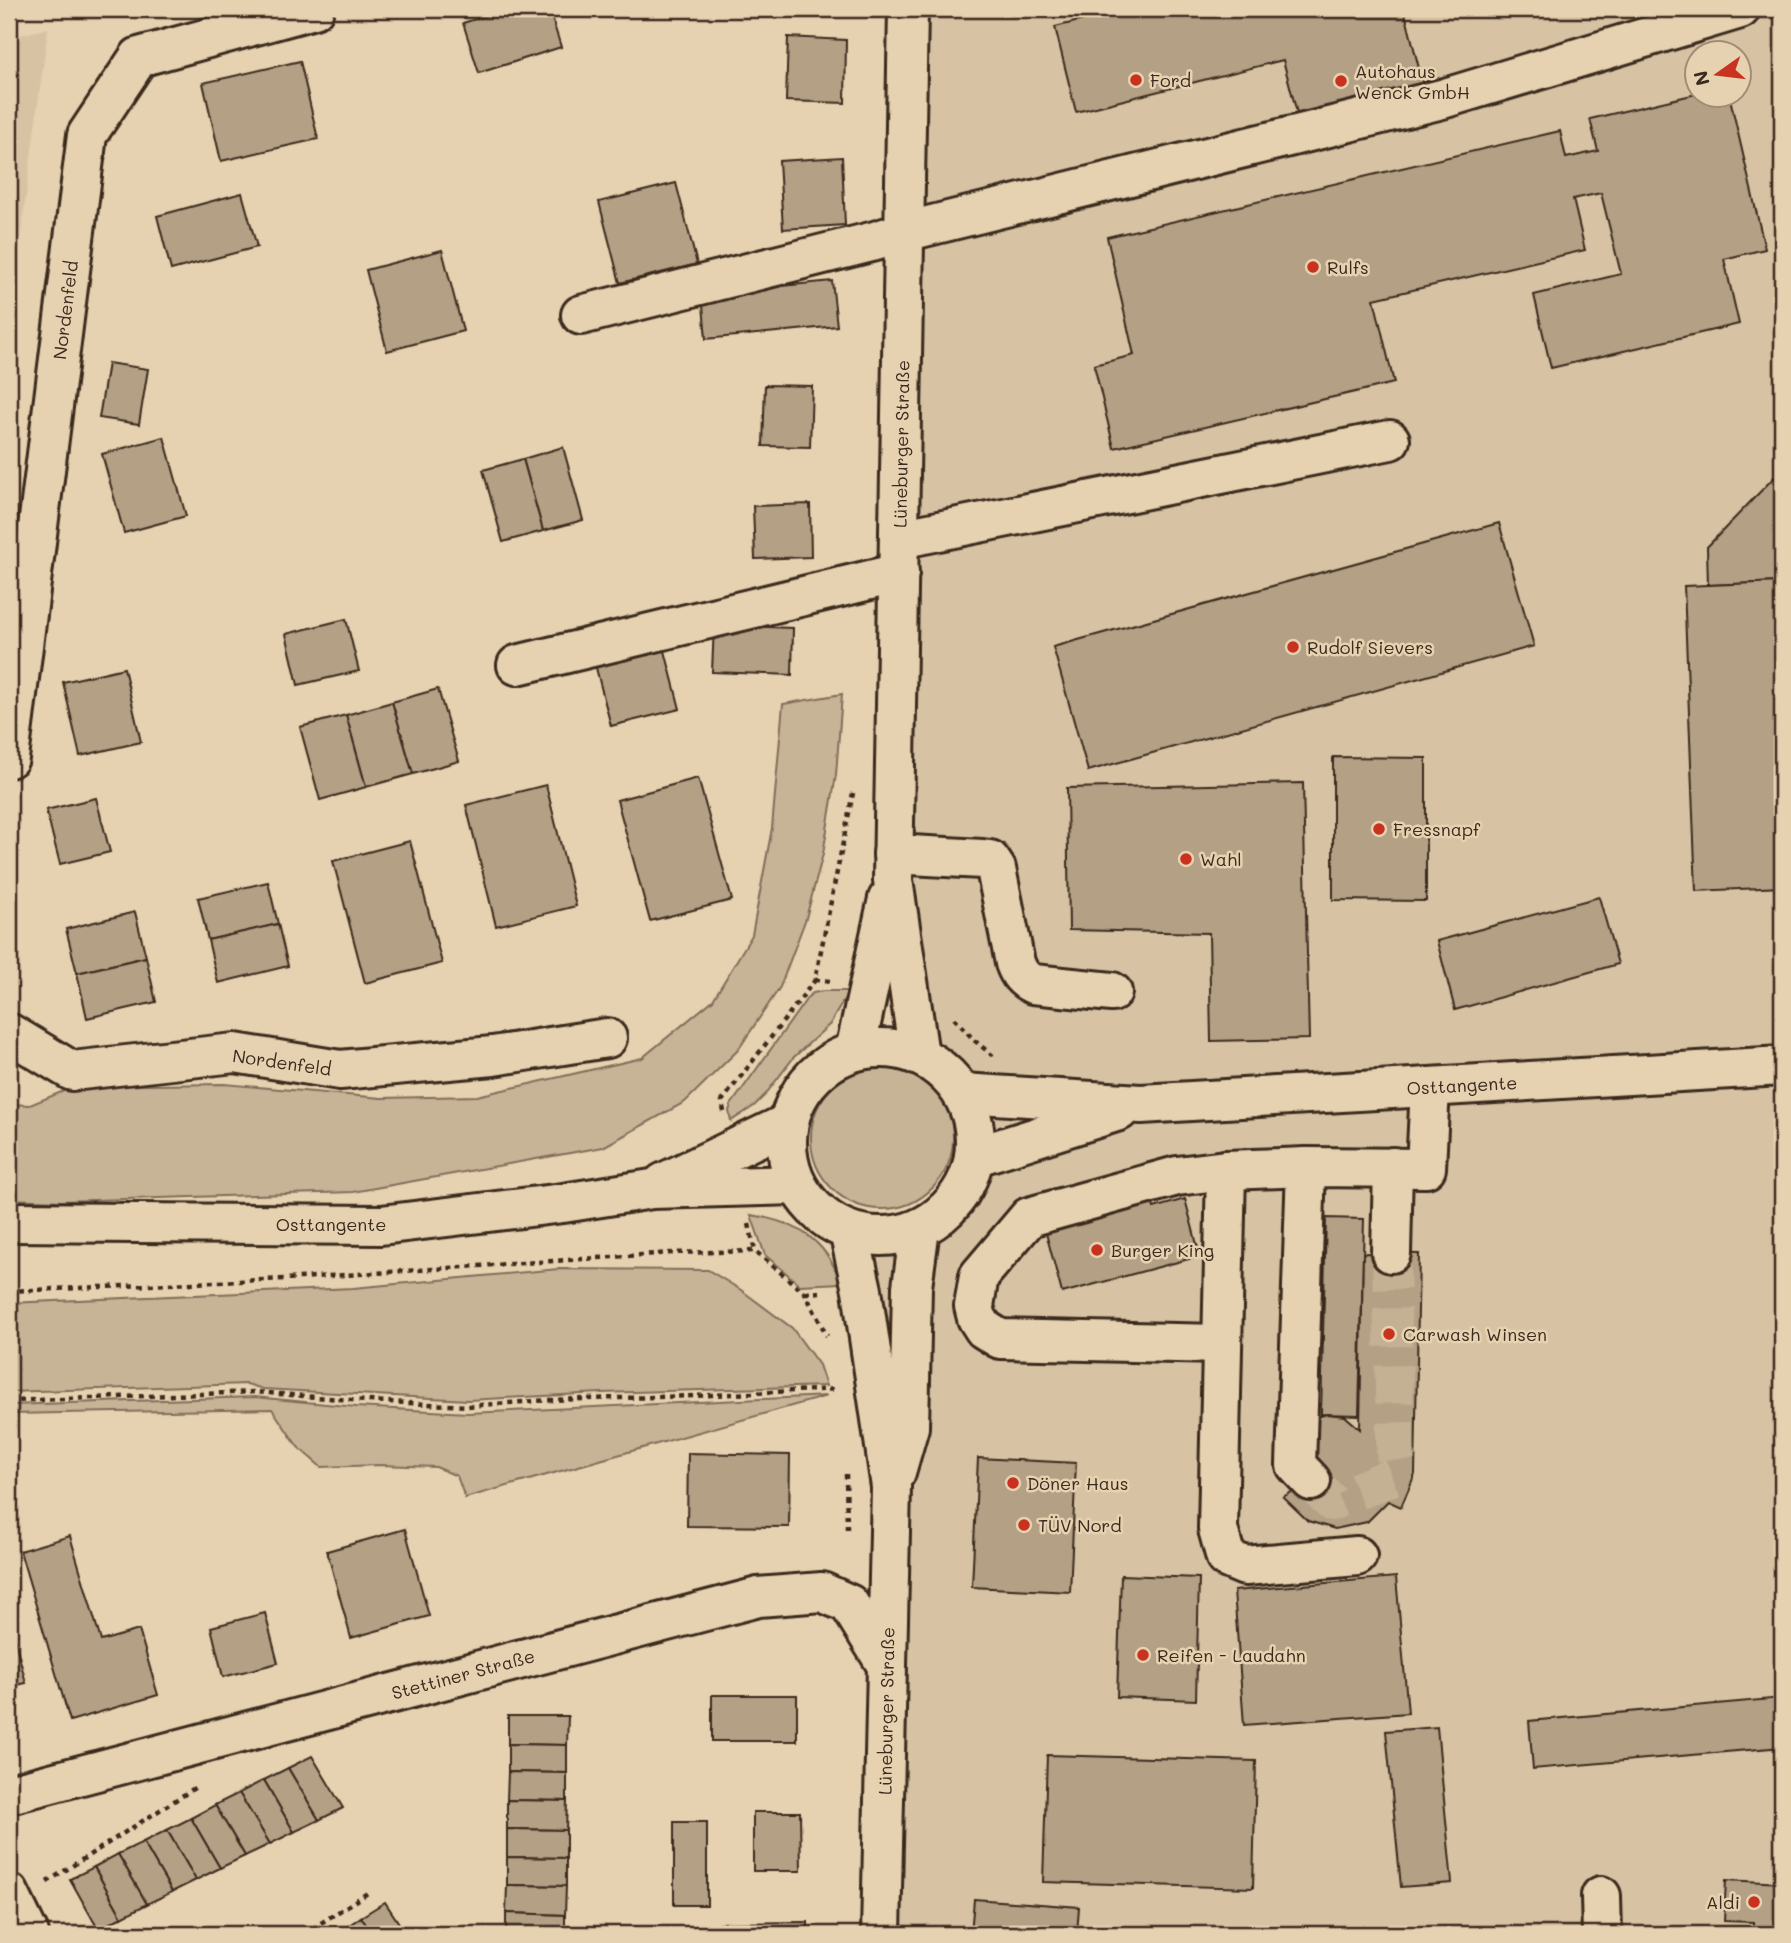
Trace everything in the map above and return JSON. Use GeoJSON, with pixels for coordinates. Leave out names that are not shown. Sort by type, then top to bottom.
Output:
{"type":"FeatureCollection","features":[{"type":"Feature","properties":{"kind":"main road","name":"Nordenfeld"},"geometry":{"type":"LineString","coordinates":[[9,758],[87,135],[139,57],[314,9]]}},
{"type":"Feature","properties":{"kind":"main road","name":"Lüneburger Straße"},"geometry":{"type":"LineString","coordinates":[[908,9],[893,867],[919,1055]]}},
{"type":"Feature","properties":{"kind":"main road"},"geometry":{"type":"LineString","coordinates":[[581,314],[1442,99],[1740,9]]}},
{"type":"Feature","properties":{"kind":"main road"},"geometry":{"type":"LineString","coordinates":[[517,665],[899,556],[1390,440]]}},
{"type":"Feature","properties":{"kind":"main road"},"geometry":{"type":"LineString","coordinates":[[893,867],[990,860],[996,869],[1015,963],[1024,979],[1032,984],[1112,992]]}},
{"type":"Feature","properties":{"kind":"main road","name":"Lüneburger Straße"},"geometry":{"type":"LineString","coordinates":[[855,1051],[893,867]]}},
{"type":"Feature","properties":{"kind":"main road","name":"Nordenfeld"},"geometry":{"type":"LineString","coordinates":[[9,1033],[72,1071],[235,1053],[340,1070],[493,1056],[607,1038]]}},
{"type":"Feature","properties":{"kind":"main road"},"geometry":{"type":"LineString","coordinates":[[877,1047],[899,1049],[919,1055],[951,1077],[971,1113],[976,1135],[970,1175],[950,1207],[920,1228],[885,1236],[849,1231],[819,1213],[806,1200],[797,1185],[789,1165],[788,1123],[802,1091],[812,1077],[825,1066],[855,1051],[877,1047]]}},
{"type":"Feature","properties":{"kind":"main road","name":"Osttangente"},"geometry":{"type":"LineString","coordinates":[[962,1093],[1141,1104],[1782,1066]]}},
{"type":"Feature","properties":{"kind":"main road"},"geometry":{"type":"LineString","coordinates":[[1221,1344],[1000,1339],[984,1329],[977,1318],[974,1306],[979,1276],[1029,1217],[1177,1175],[1307,1167],[1426,1168],[1430,1087]]}},
{"type":"Feature","properties":{"kind":"main road","name":"Osttangente"},"geometry":{"type":"LineString","coordinates":[[974,1157],[1141,1104]]}},
{"type":"Feature","properties":{"kind":"main road","name":"Osttangente"},"geometry":{"type":"LineString","coordinates":[[652,1189],[788,1123]]}},
{"type":"Feature","properties":{"kind":"main road"},"geometry":{"type":"LineString","coordinates":[[1307,1167],[1296,1465],[1311,1481]]}},
{"type":"Feature","properties":{"kind":"main road"},"geometry":{"type":"LineString","coordinates":[[1391,1253],[1393,1167]]}},
{"type":"Feature","properties":{"kind":"main road"},"geometry":{"type":"LineString","coordinates":[[1226,1170],[1218,1529],[1226,1558],[1245,1566],[1357,1556]]}},
{"type":"Feature","properties":{"kind":"main road","name":"Osttangente"},"geometry":{"type":"LineString","coordinates":[[9,1222],[381,1225],[563,1203],[652,1189],[797,1185]]}},
{"type":"Feature","properties":{"kind":"main road","name":"Lüneburger Straße"},"geometry":{"type":"LineString","coordinates":[[891,1487],[909,1427],[912,1287],[920,1228]]}},
{"type":"Feature","properties":{"kind":"main road","name":"Lüneburger Straße"},"geometry":{"type":"LineString","coordinates":[[849,1231],[862,1290],[891,1487],[881,1934]]}},
{"type":"Feature","properties":{"kind":"main road","name":"Stettiner Straße"},"geometry":{"type":"LineString","coordinates":[[9,1794],[758,1597],[822,1592],[849,1604],[886,1664]]}},
{"type":"Feature","properties":{"kind":"main road"},"geometry":{"type":"LineString","coordinates":[[1601,1896],[1602,1934]]}},
{"type":"Feature","properties":{"kind":"path"},"geometry":{"type":"LineString","coordinates":[[732,1150],[722,1101],[815,980]]}},
{"type":"Feature","properties":{"kind":"path"},"geometry":{"type":"LineString","coordinates":[[740,1186],[755,1251],[805,1293],[830,1342]]}},
{"type":"Feature","properties":{"kind":"path"},"geometry":{"type":"LineString","coordinates":[[9,1291],[285,1279],[673,1253],[755,1251]]}},
{"type":"Feature","properties":{"kind":"path"},"geometry":{"type":"LineString","coordinates":[[9,1401],[256,1392],[351,1401],[468,1406],[549,1400],[842,1389]]}},
{"type":"Feature","properties":{"kind":"path"},"geometry":{"type":"LineString","coordinates":[[846,1472],[848,1538]]}},
{"type":"Feature","properties":{"kind":"path"},"geometry":{"type":"LineString","coordinates":[[17,1910],[197,1787]]}},
{"type":"Feature","properties":{"kind":"path"},"geometry":{"type":"LineString","coordinates":[[304,1934],[369,1892]]}},
{"type":"Feature","properties":{"kind":"shaded area"},"geometry":{"type":"Polygon","coordinates":[[[908,9],[1782,9],[1782,1934],[873,1934],[886,1664],[867,1237],[903,1236],[937,1220],[953,1207],[964,1192],[977,1156],[973,1112],[963,1092],[952,1077],[921,1055],[893,880],[908,9]]]}},
{"type":"Feature","properties":{"kind":"shaded area"},"geometry":{"type":"Polygon","coordinates":[[[48,28],[9,323],[9,38],[48,28]]]}},
{"type":"Feature","properties":{"kind":"shaded area"},"geometry":{"type":"Polygon","coordinates":[[[842,694],[836,775],[823,854],[806,918],[780,987],[738,1050],[685,1102],[603,1147],[353,1192],[61,1201],[9,1199],[9,1104],[30,1105],[76,1086],[224,1084],[381,1098],[477,1096],[642,1058],[713,1000],[752,935],[772,828],[783,704],[842,694]]]}},
{"type":"Feature","properties":{"kind":"shaded area"},"geometry":{"type":"Polygon","coordinates":[[[824,991],[849,991],[830,1024],[794,1057],[754,1106],[731,1121],[731,1105],[808,997],[824,991]]]}},
{"type":"Feature","properties":{"kind":"shaded area"},"geometry":{"type":"Polygon","coordinates":[[[882,1067],[909,1073],[932,1088],[947,1111],[953,1138],[947,1165],[932,1188],[909,1203],[882,1209],[855,1203],[832,1188],[817,1165],[811,1138],[817,1111],[832,1088],[855,1073],[882,1067]]]}},
{"type":"Feature","properties":{"kind":"shaded area"},"geometry":{"type":"Polygon","coordinates":[[[751,1215],[782,1222],[807,1235],[827,1255],[841,1283],[800,1285],[765,1255],[751,1215]]]}},
{"type":"Feature","properties":{"kind":"shaded area"},"geometry":{"type":"Polygon","coordinates":[[[559,1269],[708,1270],[741,1290],[792,1328],[819,1365],[826,1386],[468,1400],[263,1389],[247,1384],[9,1392],[9,1303],[353,1288],[559,1269]]]}},
{"type":"Feature","properties":{"kind":"shaded area"},"geometry":{"type":"Polygon","coordinates":[[[827,1396],[465,1498],[457,1476],[436,1467],[321,1467],[298,1447],[272,1409],[9,1414],[9,1405],[255,1397],[356,1407],[468,1413],[827,1396]]]}},
{"type":"Feature","properties":{"kind":"building"},"geometry":{"type":"Polygon","coordinates":[[[507,9],[549,9],[561,47],[479,73],[463,23],[507,9]]]}},
{"type":"Feature","properties":{"kind":"building","name":"Ford"},"geometry":{"type":"Polygon","coordinates":[[[1127,9],[1404,9],[1427,100],[1302,132],[1283,60],[1076,112],[1055,27],[1127,9]]]}},
{"type":"Feature","properties":{"kind":"building"},"geometry":{"type":"Polygon","coordinates":[[[788,37],[846,40],[845,103],[786,101],[788,37]]]}},
{"type":"Feature","properties":{"kind":"building"},"geometry":{"type":"Polygon","coordinates":[[[300,61],[318,139],[221,161],[203,83],[300,61]]]}},
{"type":"Feature","properties":{"kind":"building","name":"Rulfs"},"geometry":{"type":"Polygon","coordinates":[[[1682,97],[1682,108],[1732,108],[1765,249],[1724,259],[1739,324],[1551,368],[1534,295],[1621,274],[1601,193],[1573,199],[1585,250],[1374,299],[1394,383],[1114,448],[1094,365],[1134,355],[1107,237],[1560,131],[1566,158],[1598,151],[1590,119],[1682,97]]]}},
{"type":"Feature","properties":{"kind":"building"},"geometry":{"type":"Polygon","coordinates":[[[842,157],[845,225],[783,229],[779,161],[842,157]]]}},
{"type":"Feature","properties":{"kind":"building"},"geometry":{"type":"Polygon","coordinates":[[[676,183],[697,264],[620,283],[599,202],[676,183]]]}},
{"type":"Feature","properties":{"kind":"building"},"geometry":{"type":"Polygon","coordinates":[[[242,193],[257,247],[171,270],[157,216],[242,193]]]}},
{"type":"Feature","properties":{"kind":"building"},"geometry":{"type":"Polygon","coordinates":[[[442,250],[463,331],[387,351],[366,270],[442,250]]]}},
{"type":"Feature","properties":{"kind":"building"},"geometry":{"type":"Polygon","coordinates":[[[832,281],[837,326],[706,339],[702,294],[832,281]]]}},
{"type":"Feature","properties":{"kind":"building"},"geometry":{"type":"Polygon","coordinates":[[[108,363],[148,369],[139,424],[99,418],[108,363]]]}},
{"type":"Feature","properties":{"kind":"building"},"geometry":{"type":"Polygon","coordinates":[[[765,385],[812,386],[810,447],[763,446],[765,385]]]}},
{"type":"Feature","properties":{"kind":"building"},"geometry":{"type":"Polygon","coordinates":[[[164,437],[186,516],[124,533],[102,454],[164,437]]]}},
{"type":"Feature","properties":{"kind":"building"},"geometry":{"type":"Polygon","coordinates":[[[563,447],[583,520],[543,531],[523,459],[563,447]]]}},
{"type":"Feature","properties":{"kind":"building"},"geometry":{"type":"Polygon","coordinates":[[[523,459],[543,531],[503,542],[483,470],[523,459]]]}},
{"type":"Feature","properties":{"kind":"building"},"geometry":{"type":"Polygon","coordinates":[[[1782,469],[1782,582],[1708,585],[1707,547],[1782,469]]]}},
{"type":"Feature","properties":{"kind":"building"},"geometry":{"type":"Polygon","coordinates":[[[810,504],[811,557],[755,559],[753,506],[810,504]]]}},
{"type":"Feature","properties":{"kind":"building","name":"Rudolf Sievers"},"geometry":{"type":"Polygon","coordinates":[[[1499,523],[1534,646],[1088,771],[1053,647],[1499,523]]]}},
{"type":"Feature","properties":{"kind":"building"},"geometry":{"type":"Polygon","coordinates":[[[1782,582],[1782,887],[1696,891],[1684,586],[1782,582]]]}},
{"type":"Feature","properties":{"kind":"building"},"geometry":{"type":"Polygon","coordinates":[[[346,619],[359,671],[298,685],[286,634],[346,619]]]}},
{"type":"Feature","properties":{"kind":"building"},"geometry":{"type":"Polygon","coordinates":[[[714,625],[793,628],[792,675],[712,672],[714,625]]]}},
{"type":"Feature","properties":{"kind":"building"},"geometry":{"type":"Polygon","coordinates":[[[663,643],[680,709],[611,726],[594,660],[663,643]]]}},
{"type":"Feature","properties":{"kind":"building"},"geometry":{"type":"Polygon","coordinates":[[[124,668],[141,742],[80,756],[63,682],[124,668]]]}},
{"type":"Feature","properties":{"kind":"building"},"geometry":{"type":"Polygon","coordinates":[[[438,689],[459,761],[413,774],[392,702],[438,689]]]}},
{"type":"Feature","properties":{"kind":"building"},"geometry":{"type":"Polygon","coordinates":[[[392,702],[413,774],[366,787],[346,715],[392,702]]]}},
{"type":"Feature","properties":{"kind":"building"},"geometry":{"type":"Polygon","coordinates":[[[346,715],[366,787],[320,800],[300,727],[346,715]]]}},
{"type":"Feature","properties":{"kind":"building","name":"Fressnapf"},"geometry":{"type":"Polygon","coordinates":[[[1333,757],[1426,758],[1426,901],[1333,900],[1333,757]]]}},
{"type":"Feature","properties":{"kind":"building"},"geometry":{"type":"Polygon","coordinates":[[[698,778],[732,900],[650,921],[617,800],[698,778]]]}},
{"type":"Feature","properties":{"kind":"building","name":"Wahl"},"geometry":{"type":"Polygon","coordinates":[[[1303,783],[1309,1039],[1211,1041],[1209,933],[1069,930],[1067,788],[1303,783]]]}},
{"type":"Feature","properties":{"kind":"building"},"geometry":{"type":"Polygon","coordinates":[[[546,785],[576,906],[496,926],[466,805],[546,785]]]}},
{"type":"Feature","properties":{"kind":"building"},"geometry":{"type":"Polygon","coordinates":[[[96,798],[110,852],[60,864],[46,810],[96,798]]]}},
{"type":"Feature","properties":{"kind":"building"},"geometry":{"type":"Polygon","coordinates":[[[410,841],[442,963],[365,983],[333,861],[410,841]]]}},
{"type":"Feature","properties":{"kind":"building"},"geometry":{"type":"Polygon","coordinates":[[[268,882],[278,924],[208,940],[198,898],[268,882]]]}},
{"type":"Feature","properties":{"kind":"building"},"geometry":{"type":"Polygon","coordinates":[[[1599,897],[1618,964],[1455,1010],[1437,941],[1599,897]]]}},
{"type":"Feature","properties":{"kind":"building"},"geometry":{"type":"Polygon","coordinates":[[[135,912],[146,957],[77,973],[66,929],[135,912]]]}},
{"type":"Feature","properties":{"kind":"building"},"geometry":{"type":"Polygon","coordinates":[[[278,924],[288,966],[218,983],[208,940],[278,924]]]}},
{"type":"Feature","properties":{"kind":"building"},"geometry":{"type":"Polygon","coordinates":[[[146,957],[156,1002],[87,1018],[77,973],[146,957]]]}},
{"type":"Feature","properties":{"kind":"building"},"geometry":{"type":"Polygon","coordinates":[[[1150,1193],[1154,1208],[1185,1199],[1200,1256],[1062,1293],[1043,1222],[1150,1193]]]}},
{"type":"Feature","properties":{"kind":"building"},"geometry":{"type":"Polygon","coordinates":[[[1326,1218],[1364,1219],[1359,1415],[1321,1414],[1326,1218]]]}},
{"type":"Feature","properties":{"kind":"building","name":"Carwash Winsen"},"geometry":{"type":"Polygon","coordinates":[[[1363,1253],[1419,1254],[1415,1474],[1401,1507],[1388,1501],[1367,1522],[1335,1529],[1308,1521],[1283,1497],[1311,1481],[1317,1417],[1327,1414],[1345,1416],[1360,1429],[1363,1253]]]}},
{"type":"Feature","properties":{"kind":"building"},"geometry":{"type":"Polygon","coordinates":[[[688,1453],[790,1455],[789,1527],[687,1526],[688,1453]]]}},
{"type":"Feature","properties":{"kind":"building","name":"TÜV Nord"},"geometry":{"type":"Polygon","coordinates":[[[978,1458],[1076,1463],[1070,1592],[972,1587],[978,1458]]]}},
{"type":"Feature","properties":{"kind":"building"},"geometry":{"type":"Polygon","coordinates":[[[405,1529],[429,1616],[351,1638],[327,1551],[405,1529]]]}},
{"type":"Feature","properties":{"kind":"building"},"geometry":{"type":"Polygon","coordinates":[[[70,1536],[101,1641],[139,1630],[158,1695],[70,1721],[20,1551],[70,1536]]]}},
{"type":"Feature","properties":{"kind":"building"},"geometry":{"type":"Polygon","coordinates":[[[1121,1575],[1199,1578],[1196,1700],[1117,1697],[1121,1575]]]}},
{"type":"Feature","properties":{"kind":"building"},"geometry":{"type":"Polygon","coordinates":[[[1396,1577],[1408,1713],[1244,1725],[1234,1591],[1396,1577]]]}},
{"type":"Feature","properties":{"kind":"building"},"geometry":{"type":"Polygon","coordinates":[[[265,1613],[278,1663],[223,1677],[211,1627],[265,1613]]]}},
{"type":"Feature","properties":{"kind":"building"},"geometry":{"type":"Polygon","coordinates":[[[9,1617],[26,1683],[9,1687],[9,1617]]]}},
{"type":"Feature","properties":{"kind":"building"},"geometry":{"type":"Polygon","coordinates":[[[712,1695],[797,1695],[797,1741],[712,1741],[712,1695]]]}},
{"type":"Feature","properties":{"kind":"building"},"geometry":{"type":"Polygon","coordinates":[[[1782,1698],[1782,1747],[1533,1769],[1529,1721],[1782,1698]]]}},
{"type":"Feature","properties":{"kind":"building"},"geometry":{"type":"Polygon","coordinates":[[[508,1716],[568,1716],[567,1745],[508,1744],[508,1716]]]}},
{"type":"Feature","properties":{"kind":"building"},"geometry":{"type":"Polygon","coordinates":[[[1437,1727],[1452,1883],[1401,1887],[1386,1731],[1437,1727]]]}},
{"type":"Feature","properties":{"kind":"building"},"geometry":{"type":"Polygon","coordinates":[[[508,1744],[567,1745],[567,1773],[508,1772],[508,1744]]]}},
{"type":"Feature","properties":{"kind":"building"},"geometry":{"type":"Polygon","coordinates":[[[1047,1755],[1256,1761],[1253,1888],[1043,1882],[1047,1755]]]}},
{"type":"Feature","properties":{"kind":"building"},"geometry":{"type":"Polygon","coordinates":[[[312,1756],[343,1808],[319,1820],[288,1768],[312,1756]]]}},
{"type":"Feature","properties":{"kind":"building"},"geometry":{"type":"Polygon","coordinates":[[[288,1768],[319,1820],[294,1832],[264,1780],[288,1768]]]}},
{"type":"Feature","properties":{"kind":"building"},"geometry":{"type":"Polygon","coordinates":[[[508,1772],[567,1773],[567,1801],[507,1800],[508,1772]]]}},
{"type":"Feature","properties":{"kind":"building"},"geometry":{"type":"Polygon","coordinates":[[[264,1780],[294,1832],[270,1844],[239,1793],[264,1780]]]}},
{"type":"Feature","properties":{"kind":"building"},"geometry":{"type":"Polygon","coordinates":[[[239,1793],[270,1844],[245,1856],[215,1805],[239,1793]]]}},
{"type":"Feature","properties":{"kind":"building"},"geometry":{"type":"Polygon","coordinates":[[[507,1800],[567,1801],[566,1830],[507,1829],[507,1800]]]}},
{"type":"Feature","properties":{"kind":"building"},"geometry":{"type":"Polygon","coordinates":[[[215,1805],[245,1856],[220,1868],[191,1818],[215,1805]]]}},
{"type":"Feature","properties":{"kind":"building"},"geometry":{"type":"Polygon","coordinates":[[[753,1812],[800,1812],[801,1871],[753,1871],[753,1812]]]}},
{"type":"Feature","properties":{"kind":"building"},"geometry":{"type":"Polygon","coordinates":[[[191,1818],[220,1868],[196,1880],[167,1830],[191,1818]]]}},
{"type":"Feature","properties":{"kind":"building"},"geometry":{"type":"Polygon","coordinates":[[[674,1822],[707,1822],[707,1905],[674,1905],[674,1822]]]}},
{"type":"Feature","properties":{"kind":"building"},"geometry":{"type":"Polygon","coordinates":[[[507,1829],[566,1830],[566,1858],[507,1857],[507,1829]]]}},
{"type":"Feature","properties":{"kind":"building"},"geometry":{"type":"Polygon","coordinates":[[[167,1830],[196,1880],[172,1892],[143,1842],[167,1830]]]}},
{"type":"Feature","properties":{"kind":"building"},"geometry":{"type":"Polygon","coordinates":[[[143,1842],[172,1892],[147,1904],[118,1854],[143,1842]]]}},
{"type":"Feature","properties":{"kind":"building"},"geometry":{"type":"Polygon","coordinates":[[[118,1854],[147,1904],[122,1917],[94,1867],[118,1854]]]}},
{"type":"Feature","properties":{"kind":"building"},"geometry":{"type":"Polygon","coordinates":[[[507,1857],[566,1858],[566,1886],[507,1885],[507,1857]]]}},
{"type":"Feature","properties":{"kind":"building"},"geometry":{"type":"Polygon","coordinates":[[[94,1867],[122,1917],[98,1929],[70,1879],[94,1867]]]}},
{"type":"Feature","properties":{"kind":"building","name":"Aldi"},"geometry":{"type":"Polygon","coordinates":[[[1726,1880],[1782,1883],[1782,1934],[1753,1934],[1753,1922],[1724,1921],[1726,1880]]]}},
{"type":"Feature","properties":{"kind":"building"},"geometry":{"type":"Polygon","coordinates":[[[507,1885],[566,1886],[565,1915],[506,1913],[507,1885]]]}},
{"type":"Feature","properties":{"kind":"building"},"geometry":{"type":"Polygon","coordinates":[[[974,1899],[1079,1907],[1077,1934],[971,1934],[974,1899]]]}},
{"type":"Feature","properties":{"kind":"building"},"geometry":{"type":"Polygon","coordinates":[[[385,1902],[406,1934],[372,1934],[361,1917],[385,1902]]]}},
{"type":"Feature","properties":{"kind":"building"},"geometry":{"type":"Polygon","coordinates":[[[506,1913],[565,1915],[565,1934],[506,1934],[506,1913]]]}},
{"type":"Feature","properties":{"kind":"building"},"geometry":{"type":"Polygon","coordinates":[[[361,1917],[372,1934],[338,1933],[361,1917]]]}},
{"type":"Feature","properties":{"kind":"building"},"geometry":{"type":"Polygon","coordinates":[[[808,1922],[808,1934],[719,1934],[719,1923],[808,1922]]]}},
{"type":"Feature","properties":{"kind":"tunnel"},"geometry":{"type":"LineString","coordinates":[[1311,1481],[1331,1502],[1396,1475],[1391,1253]]}},
{"type":"Feature","properties":{"kind":"place","name":"Ford"},"geometry":{"type":"Point","coordinates":[1136,80]}},
{"type":"Feature","properties":{"kind":"place","name":"Autohaus Wenck GmbH"},"geometry":{"type":"Point","coordinates":[1341,81]}},
{"type":"Feature","properties":{"kind":"place","name":"Rulfs"},"geometry":{"type":"Point","coordinates":[1313,267]}},
{"type":"Feature","properties":{"kind":"place","name":"Rudolf Sievers"},"geometry":{"type":"Point","coordinates":[1293,647]}},
{"type":"Feature","properties":{"kind":"place","name":"Fressnapf"},"geometry":{"type":"Point","coordinates":[1379,829]}},
{"type":"Feature","properties":{"kind":"place","name":"Wahl"},"geometry":{"type":"Point","coordinates":[1186,859]}},
{"type":"Feature","properties":{"kind":"place","name":"Burger King"},"geometry":{"type":"Point","coordinates":[1097,1250]}},
{"type":"Feature","properties":{"kind":"place","name":"Carwash Winsen"},"geometry":{"type":"Point","coordinates":[1389,1334]}},
{"type":"Feature","properties":{"kind":"place","name":"Döner Haus"},"geometry":{"type":"Point","coordinates":[1013,1483]}},
{"type":"Feature","properties":{"kind":"place","name":"TÜV Nord"},"geometry":{"type":"Point","coordinates":[1024,1525]}},
{"type":"Feature","properties":{"kind":"place","name":"Reifen - Laudahn"},"geometry":{"type":"Point","coordinates":[1143,1655]}},
{"type":"Feature","properties":{"kind":"place","name":"Aldi"},"geometry":{"type":"Point","coordinates":[1754,1902]}}]}
